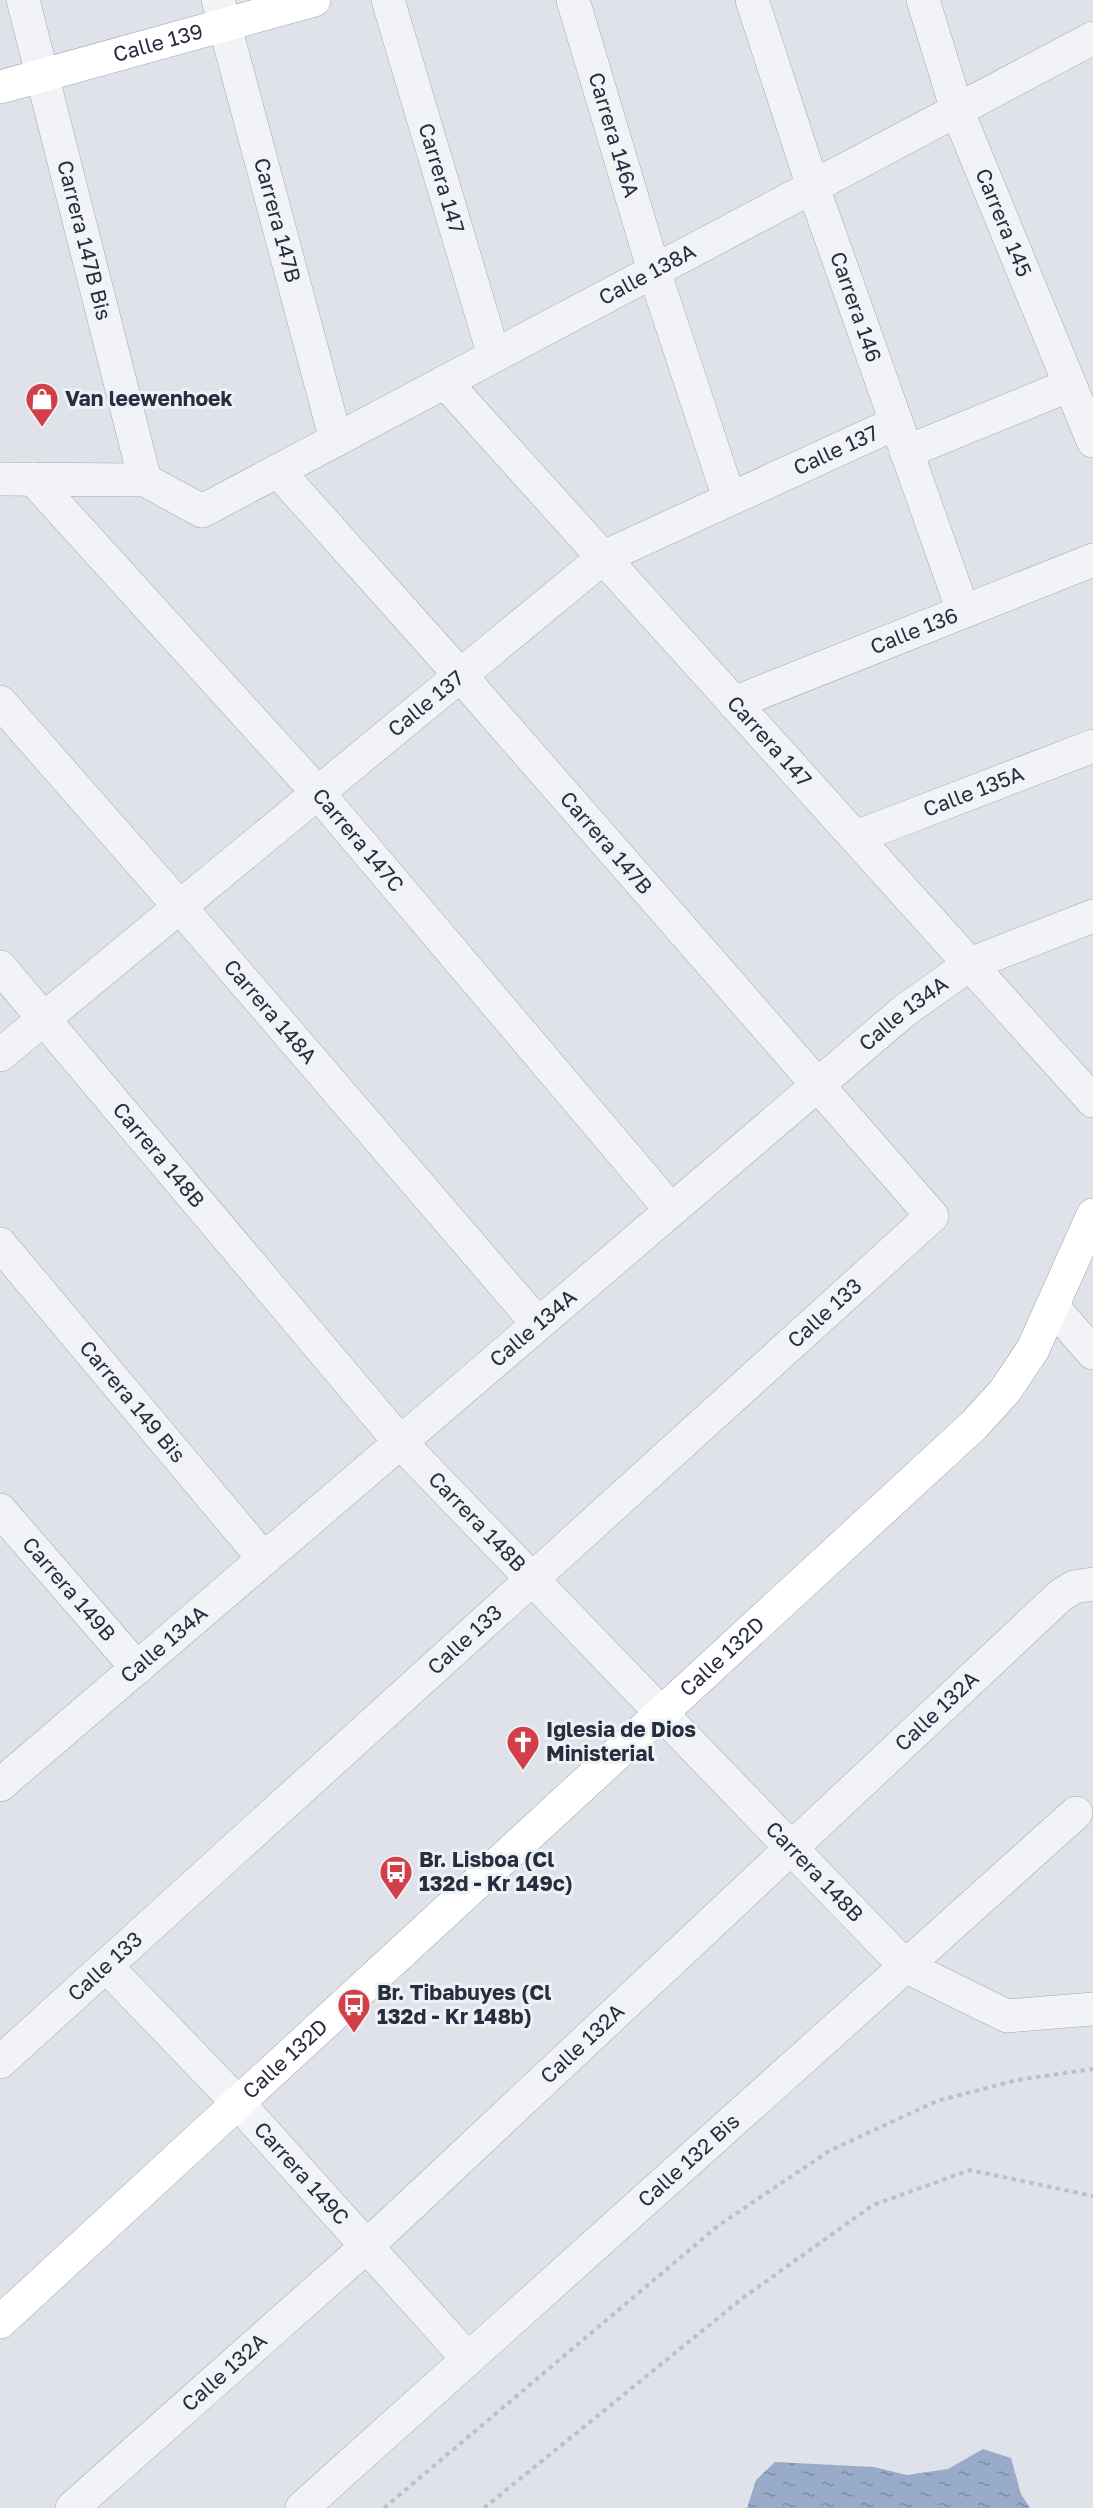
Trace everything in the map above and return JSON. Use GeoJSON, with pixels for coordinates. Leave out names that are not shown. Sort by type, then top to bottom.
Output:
{"type":"FeatureCollection","features":[{"type":"Feature","properties":{"kind":"main road","name":"Calle 139"},"geometry":{"type":"LineString","coordinates":[[0,87],[42,75],[221,13],[314,0]]}},
{"type":"Feature","properties":{"kind":"main road","name":"Calle 132D"},"geometry":{"type":"LineString","coordinates":[[0,2322],[974,1425],[1005,1391],[1033,1350],[1093,1215]]}},
{"type":"Feature","properties":{"kind":"street","name":"Carrera 147B Bis"},"geometry":{"type":"LineString","coordinates":[[23,0],[145,480]]}},
{"type":"Feature","properties":{"kind":"street","name":"Carrera 147"},"geometry":{"type":"LineString","coordinates":[[388,0],[494,356]]}},
{"type":"Feature","properties":{"kind":"street","name":"Carrera 146A"},"geometry":{"type":"LineString","coordinates":[[573,0],[654,271],[729,498]]}},
{"type":"Feature","properties":{"kind":"street","name":"Carrera 146"},"geometry":{"type":"LineString","coordinates":[[752,0],[813,187],[963,611]]}},
{"type":"Feature","properties":{"kind":"street","name":"Carrera 145"},"geometry":{"type":"LineString","coordinates":[[923,0],[957,110],[1093,441]]}},
{"type":"Feature","properties":{"kind":"street","name":"Carrera 147B"},"geometry":{"type":"LineString","coordinates":[[221,13],[336,440]]}},
{"type":"Feature","properties":{"kind":"street","name":"Calle 138A"},"geometry":{"type":"LineString","coordinates":[[145,480],[202,511],[1093,38]]}},
{"type":"Feature","properties":{"kind":"street","name":"Carrera 147"},"geometry":{"type":"LineString","coordinates":[[445,382],[1093,1101]]}},
{"type":"Feature","properties":{"kind":"street","name":"Calle 137"},"geometry":{"type":"LineString","coordinates":[[0,1055],[604,557],[729,498],[901,438],[1070,385]]}},
{"type":"Feature","properties":{"kind":"street","name":"Carrera 147B"},"geometry":{"type":"LineString","coordinates":[[278,471],[460,675],[932,1216]]}},
{"type":"Feature","properties":{"kind":"street"},"geometry":{"type":"LineString","coordinates":[[0,479],[145,480]]}},
{"type":"Feature","properties":{"kind":"street","name":"Carrera 147C"},"geometry":{"type":"LineString","coordinates":[[33,479],[318,793],[671,1210]]}},
{"type":"Feature","properties":{"kind":"street","name":"Calle 136"},"geometry":{"type":"LineString","coordinates":[[734,703],[1093,560]]}},
{"type":"Feature","properties":{"kind":"street","name":"Carrera 148A"},"geometry":{"type":"LineString","coordinates":[[0,702],[180,907],[538,1324]]}},
{"type":"Feature","properties":{"kind":"street","name":"Calle 135A"},"geometry":{"type":"LineString","coordinates":[[855,837],[1093,746]]}},
{"type":"Feature","properties":{"kind":"street","name":"Calle 134A"},"geometry":{"type":"LineString","coordinates":[[0,1785],[904,1011],[970,964],[1093,916]]}},
{"type":"Feature","properties":{"kind":"street","name":"Carrera 148B"},"geometry":{"type":"LineString","coordinates":[[0,967],[400,1442],[905,1966],[1007,2016],[1093,2009]]}},
{"type":"Feature","properties":{"kind":"street","name":"Calle 133"},"geometry":{"type":"LineString","coordinates":[[0,2062],[932,1216]]}},
{"type":"Feature","properties":{"kind":"street","name":"Carrera 149 Bis"},"geometry":{"type":"LineString","coordinates":[[0,1244],[264,1559]]}},
{"type":"Feature","properties":{"kind":"street"},"geometry":{"type":"LineString","coordinates":[[1052,1306],[1093,1353]]}},
{"type":"Feature","properties":{"kind":"street","name":"Carrera 149B"},"geometry":{"type":"LineString","coordinates":[[0,1510],[137,1668]]}},
{"type":"Feature","properties":{"kind":"street","name":"Calle 132A"},"geometry":{"type":"LineString","coordinates":[[72,2508],[367,2246],[1061,1595],[1074,1587],[1093,1584]]}},
{"type":"Feature","properties":{"kind":"street","name":"Calle 132 Bis"},"geometry":{"type":"LineString","coordinates":[[302,2508],[1076,1813]]}},
{"type":"Feature","properties":{"kind":"street","name":"Carrera 149C"},"geometry":{"type":"LineString","coordinates":[[106,1966],[238,2103],[468,2359]]}},
{"type":"Feature","properties":{"kind":"path"},"geometry":{"type":"LineString","coordinates":[[384,2508],[719,2225],[829,2151],[937,2101],[1017,2080],[1093,2069]]}},
{"type":"Feature","properties":{"kind":"path"},"geometry":{"type":"LineString","coordinates":[[484,2508],[744,2297],[873,2205],[970,2170],[1093,2196]]}},
{"type":"Feature","properties":{"kind":"water"},"geometry":{"type":"Polygon","coordinates":[[[983,2449],[1011,2458],[1021,2494],[1030,2508],[747,2508],[756,2480],[775,2462],[874,2467],[907,2475],[948,2469],[983,2449]]]}},
{"type":"Feature","properties":{"kind":"place","name":"Van leewenhoek"},"geometry":{"type":"Point","coordinates":[42,428]}},
{"type":"Feature","properties":{"kind":"place","name":"Iglesia de Dios Ministerial"},"geometry":{"type":"Point","coordinates":[523,1771]}},
{"type":"Feature","properties":{"kind":"place","name":"Br. Lisboa (Cl 132d - Kr 149c)"},"geometry":{"type":"Point","coordinates":[396,1901]}},
{"type":"Feature","properties":{"kind":"place","name":"Br. Tibabuyes (Cl 132d - Kr 148b)"},"geometry":{"type":"Point","coordinates":[354,2034]}}]}
